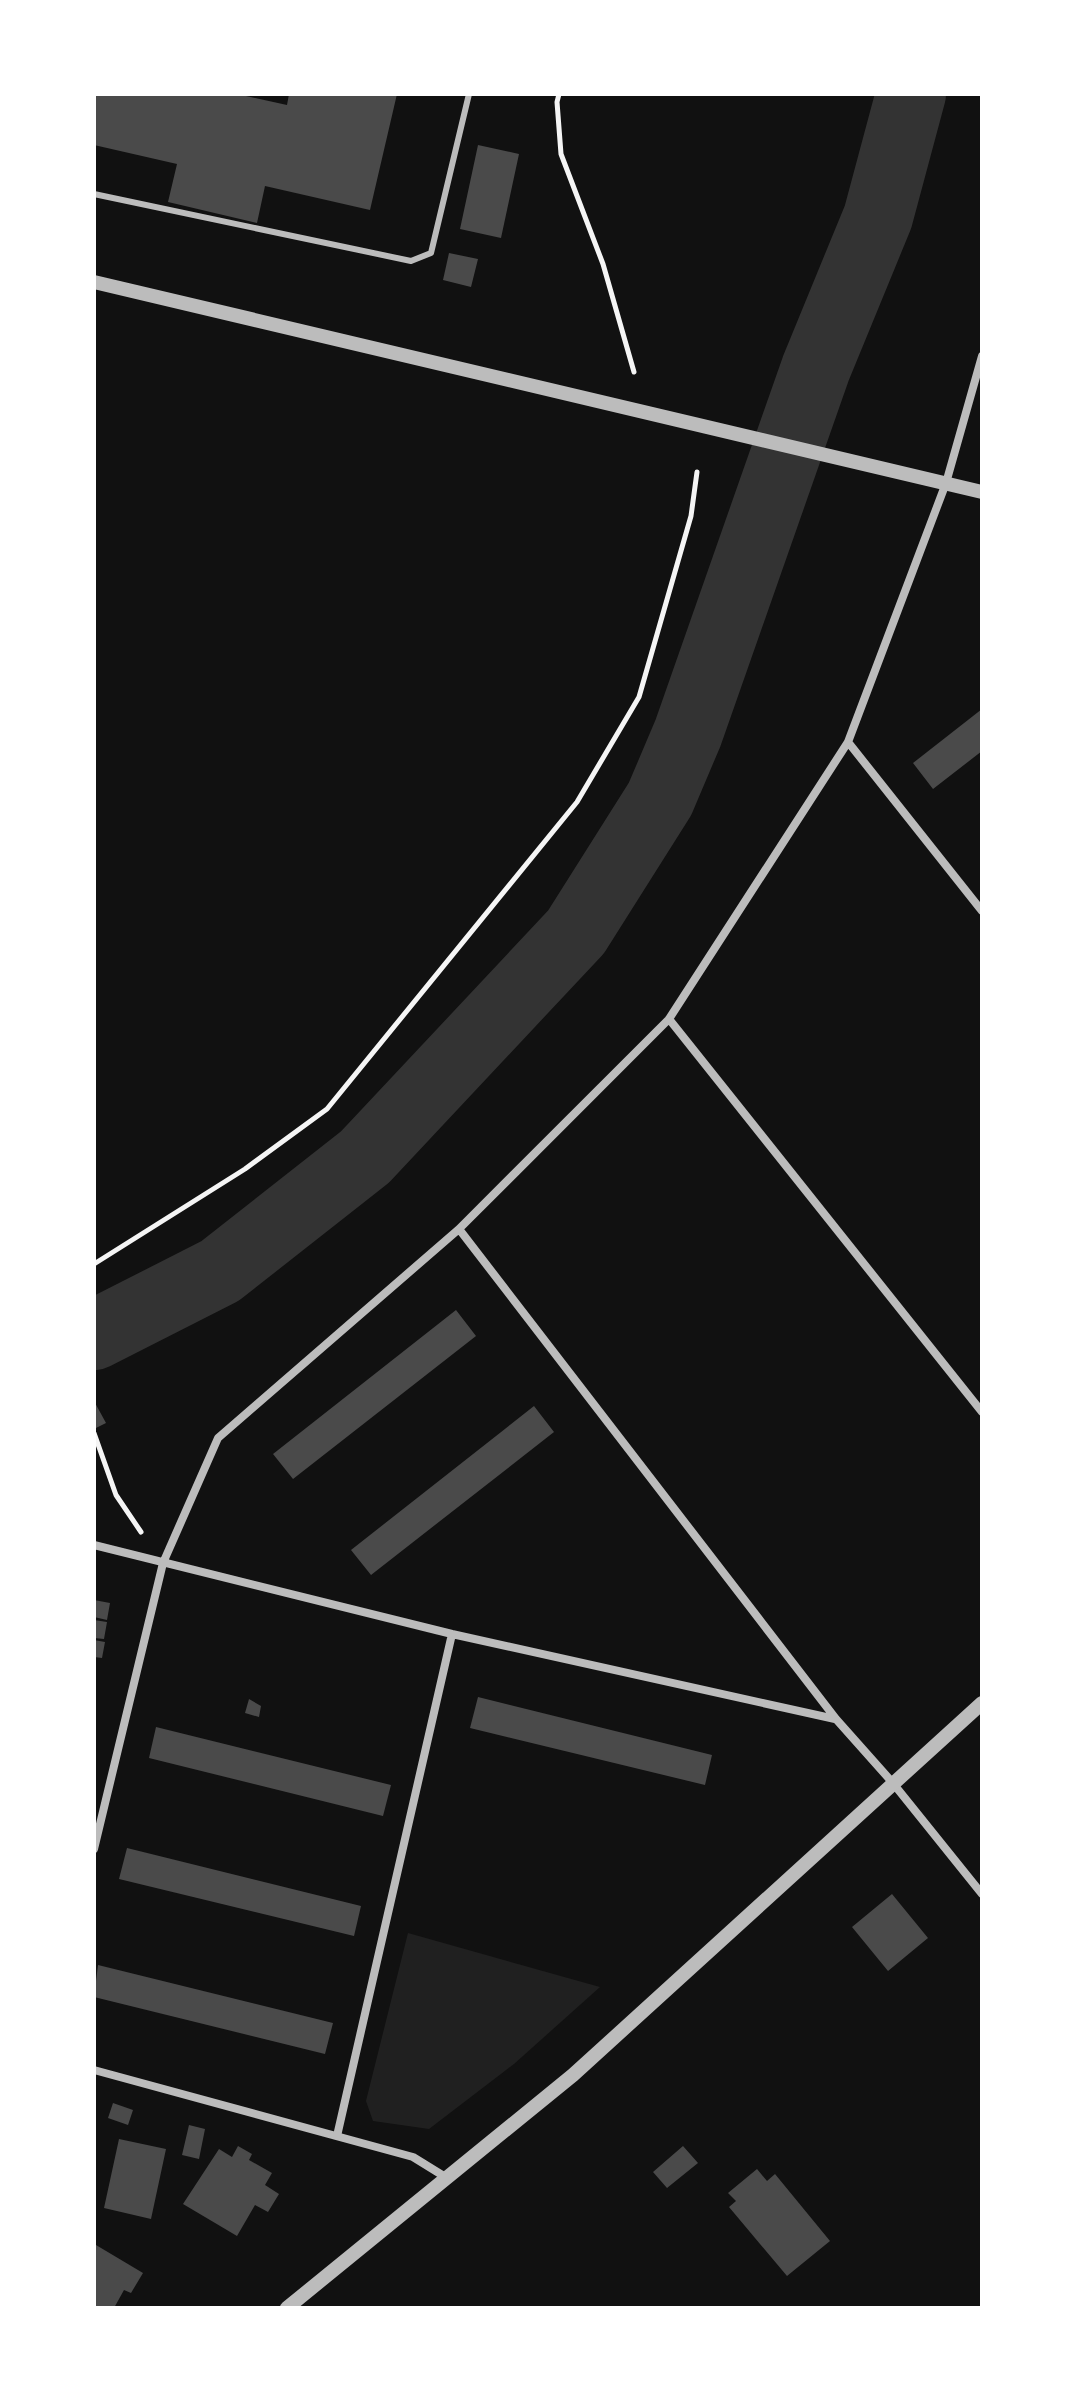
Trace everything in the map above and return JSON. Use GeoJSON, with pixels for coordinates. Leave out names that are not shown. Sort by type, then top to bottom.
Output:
{"type":"FeatureCollection","features":[{"type":"Feature","properties":{"kind":"street"},"geometry":{"type":"LineString","coordinates":[[94,282],[982,492]]}},
{"type":"Feature","properties":{"kind":"street"},"geometry":{"type":"LineString","coordinates":[[94,1849],[163,1563],[218,1438],[459,1229],[669,1019],[848,742],[946,483],[982,356]]}},
{"type":"Feature","properties":{"kind":"street"},"geometry":{"type":"LineString","coordinates":[[848,742],[982,911]]}},
{"type":"Feature","properties":{"kind":"street"},"geometry":{"type":"LineString","coordinates":[[669,1019],[982,1412]]}},
{"type":"Feature","properties":{"kind":"street"},"geometry":{"type":"LineString","coordinates":[[459,1229],[836,1719],[892,1782],[982,1894]]}},
{"type":"Feature","properties":{"kind":"street"},"geometry":{"type":"LineString","coordinates":[[94,1545],[452,1634],[836,1719]]}},
{"type":"Feature","properties":{"kind":"street"},"geometry":{"type":"LineString","coordinates":[[337,2136],[452,1634]]}},
{"type":"Feature","properties":{"kind":"street"},"geometry":{"type":"LineString","coordinates":[[287,2308],[447,2178],[677,1983],[892,1782],[982,1703]]}},
{"type":"Feature","properties":{"kind":"street"},"geometry":{"type":"LineString","coordinates":[[94,2070],[413,2157],[447,2178]]}},
{"type":"Feature","properties":{"kind":"lane"},"geometry":{"type":"LineString","coordinates":[[94,194],[411,261],[431,253],[469,94]]}},
{"type":"Feature","properties":{"kind":"path"},"geometry":{"type":"LineString","coordinates":[[559,94],[561,154],[603,264],[634,372]]}},
{"type":"Feature","properties":{"kind":"path"},"geometry":{"type":"LineString","coordinates":[[94,1264],[245,1169],[327,1109],[577,802],[639,697],[691,516],[697,472]]}},
{"type":"Feature","properties":{"kind":"path"},"geometry":{"type":"LineString","coordinates":[[94,1433],[116,1495],[163,1563]]}},
{"type":"Feature","properties":{"kind":"shaded area"},"geometry":{"type":"Polygon","coordinates":[[[408,1933],[600,1987],[514,2064],[429,2129],[373,2121],[366,2101],[408,1933]]]}},
{"type":"Feature","properties":{"kind":"building"},"geometry":{"type":"Polygon","coordinates":[[[94,94],[237,94],[287,105],[289,94],[397,94],[370,210],[265,186],[257,223],[168,202],[177,164],[94,145],[94,94]]]}},
{"type":"Feature","properties":{"kind":"building"},"geometry":{"type":"Polygon","coordinates":[[[478,145],[519,154],[501,238],[460,229],[478,145]]]}},
{"type":"Feature","properties":{"kind":"building"},"geometry":{"type":"Polygon","coordinates":[[[449,253],[478,259],[471,287],[443,280],[449,253]]]}},
{"type":"Feature","properties":{"kind":"building"},"geometry":{"type":"Polygon","coordinates":[[[982,709],[982,751],[933,789],[913,763],[982,709]]]}},
{"type":"Feature","properties":{"kind":"building"},"geometry":{"type":"Polygon","coordinates":[[[456,1310],[476,1336],[293,1479],[273,1454],[456,1310]]]}},
{"type":"Feature","properties":{"kind":"building"},"geometry":{"type":"Polygon","coordinates":[[[94,1401],[106,1423],[94,1429],[94,1401]]]}},
{"type":"Feature","properties":{"kind":"building"},"geometry":{"type":"Polygon","coordinates":[[[534,1406],[554,1432],[371,1575],[351,1550],[534,1406]]]}},
{"type":"Feature","properties":{"kind":"building"},"geometry":{"type":"Polygon","coordinates":[[[94,1600],[110,1603],[107,1620],[94,1617],[94,1600]]]}},
{"type":"Feature","properties":{"kind":"building"},"geometry":{"type":"Polygon","coordinates":[[[94,1620],[107,1622],[104,1639],[94,1638],[94,1620]]]}},
{"type":"Feature","properties":{"kind":"building"},"geometry":{"type":"Polygon","coordinates":[[[94,1640],[105,1642],[102,1658],[94,1657],[94,1640]]]}},
{"type":"Feature","properties":{"kind":"building"},"geometry":{"type":"Polygon","coordinates":[[[478,1697],[712,1755],[705,1785],[470,1728],[478,1697]]]}},
{"type":"Feature","properties":{"kind":"building"},"geometry":{"type":"Polygon","coordinates":[[[249,1699],[261,1706],[259,1717],[245,1713],[249,1699]]]}},
{"type":"Feature","properties":{"kind":"building"},"geometry":{"type":"Polygon","coordinates":[[[156,1727],[391,1785],[383,1816],[149,1758],[156,1727]]]}},
{"type":"Feature","properties":{"kind":"building"},"geometry":{"type":"Polygon","coordinates":[[[127,1848],[361,1906],[354,1936],[119,1879],[127,1848]]]}},
{"type":"Feature","properties":{"kind":"building"},"geometry":{"type":"Polygon","coordinates":[[[892,1894],[928,1938],[888,1971],[852,1927],[892,1894]]]}},
{"type":"Feature","properties":{"kind":"building"},"geometry":{"type":"Polygon","coordinates":[[[98,1965],[333,2023],[325,2054],[94,1997],[98,1965]]]}},
{"type":"Feature","properties":{"kind":"building"},"geometry":{"type":"Polygon","coordinates":[[[113,2103],[133,2110],[128,2125],[108,2118],[113,2103]]]}},
{"type":"Feature","properties":{"kind":"building"},"geometry":{"type":"Polygon","coordinates":[[[189,2125],[205,2129],[199,2159],[182,2155],[189,2125]]]}},
{"type":"Feature","properties":{"kind":"building"},"geometry":{"type":"Polygon","coordinates":[[[119,2139],[166,2149],[151,2219],[104,2208],[119,2139]]]}},
{"type":"Feature","properties":{"kind":"building"},"geometry":{"type":"Polygon","coordinates":[[[238,2146],[252,2154],[249,2160],[272,2173],[265,2185],[279,2194],[268,2212],[255,2205],[237,2236],[183,2204],[219,2149],[232,2157],[238,2146]]]}},
{"type":"Feature","properties":{"kind":"building"},"geometry":{"type":"Polygon","coordinates":[[[683,2146],[698,2163],[667,2188],[653,2172],[683,2146]]]}},
{"type":"Feature","properties":{"kind":"building"},"geometry":{"type":"Polygon","coordinates":[[[757,2169],[767,2181],[775,2174],[830,2241],[787,2276],[729,2207],[736,2201],[728,2193],[757,2169]]]}},
{"type":"Feature","properties":{"kind":"building"},"geometry":{"type":"Polygon","coordinates":[[[96,2245],[143,2273],[131,2293],[124,2290],[114,2308],[94,2308],[96,2245]]]}},
{"type":"Feature","properties":{"kind":"waterway"},"geometry":{"type":"LineString","coordinates":[[94,1335],[220,1271],[365,1157],[576,932],[660,799],[688,733],[816,368],[878,217],[911,94]]}}]}
